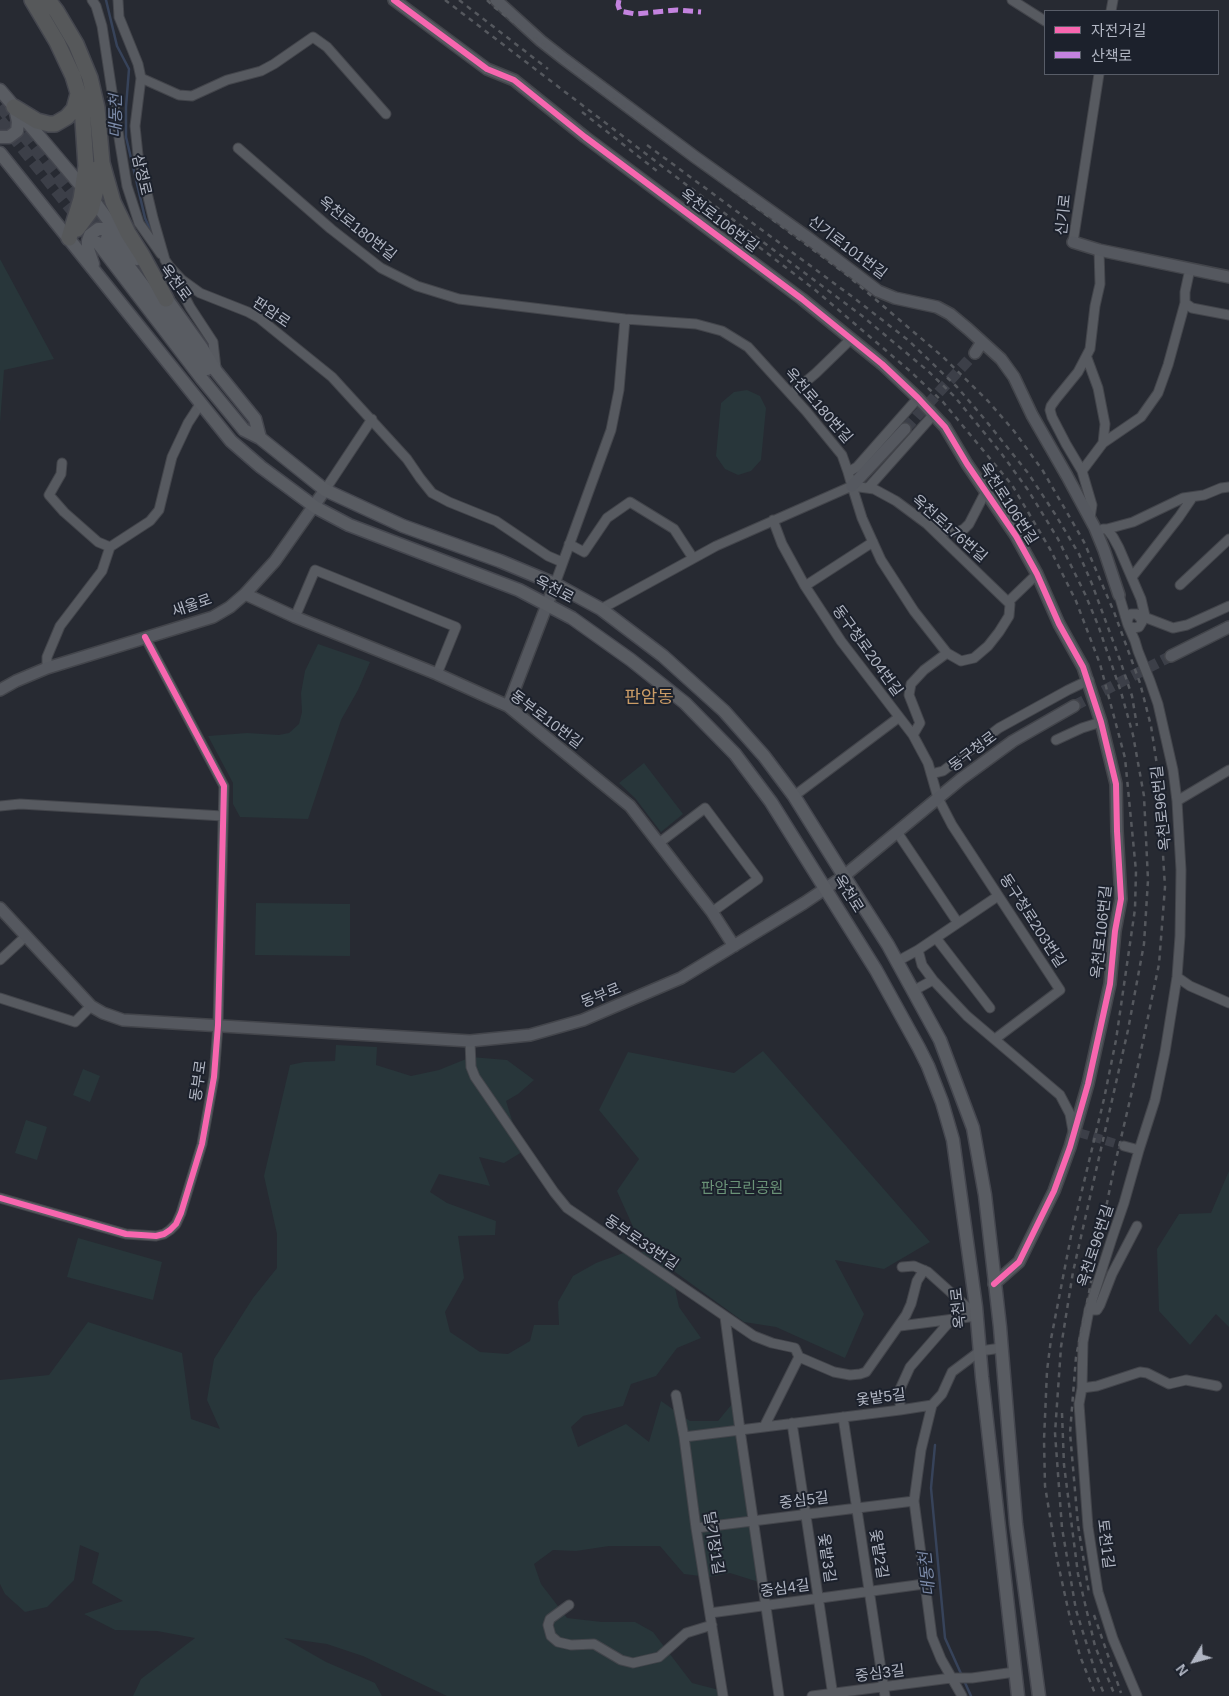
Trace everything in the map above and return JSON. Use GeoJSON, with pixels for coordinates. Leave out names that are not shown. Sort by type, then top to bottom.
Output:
{"type":"FeatureCollection","features":[{"type":"Feature","properties":{"kind":"highway"},"geometry":{"type":"LineString","coordinates":[[32,0],[57,42],[73,76],[82,106],[86,166],[78,213],[69,238]]}},
{"type":"Feature","properties":{"kind":"highway"},"geometry":{"type":"LineString","coordinates":[[48,0],[58,12],[84,60],[90,78],[99,126],[102,163],[112,202],[166,299]]}},
{"type":"Feature","properties":{"kind":"highway"},"geometry":{"type":"LineString","coordinates":[[14,107],[37,121],[55,124],[74,110],[78,92]]}},
{"type":"Feature","properties":{"kind":"highway"},"geometry":{"type":"LineString","coordinates":[[69,238],[91,210],[94,201],[97,186],[99,126]]}},
{"type":"Feature","properties":{"kind":"main road","name":"옥천로"},"geometry":{"type":"LineString","coordinates":[[0,90],[94,201],[107,237],[166,299],[202,348],[216,371],[255,419],[260,438],[325,490],[403,526],[500,561],[555,584],[601,609],[663,656],[724,711],[764,756],[794,796],[896,962],[940,1040],[973,1128],[985,1195],[1001,1348],[1016,1524],[1039,1696]]}},
{"type":"Feature","properties":{"kind":"main road"},"geometry":{"type":"LineString","coordinates":[[0,136],[9,137],[17,130],[18,122],[14,107]]}},
{"type":"Feature","properties":{"kind":"main road","name":"옥천로"},"geometry":{"type":"LineString","coordinates":[[0,153],[231,441],[279,481],[315,507],[349,525],[519,590],[572,618],[631,660],[685,703],[735,754],[771,802],[876,970],[919,1048],[942,1102],[953,1140],[977,1316],[1018,1696]]}},
{"type":"Feature","properties":{"kind":"main road"},"geometry":{"type":"LineString","coordinates":[[95,272],[88,249],[88,241],[90,235],[98,229],[107,237],[260,438]]}},
{"type":"Feature","properties":{"kind":"street","name":"삼정로"},"geometry":{"type":"LineString","coordinates":[[92,0],[96,6],[102,26],[128,186],[140,223],[167,263],[190,307],[213,342],[216,371]]}},
{"type":"Feature","properties":{"kind":"street","name":"판암로"},"geometry":{"type":"LineString","coordinates":[[118,0],[119,17],[138,64],[141,78],[135,126],[138,155],[167,263],[182,280],[200,293],[259,318],[332,377],[407,459],[432,493],[496,521],[548,556],[562,562]]}},
{"type":"Feature","properties":{"kind":"street","name":"옥천로106번길"},"geometry":{"type":"LineString","coordinates":[[394,0],[487,69],[514,80],[585,137],[802,300],[882,364],[918,398],[944,427],[1016,536],[1037,574],[1059,624],[1084,667],[1101,722],[1116,784],[1121,899],[1115,931],[1110,984],[1076,1132],[1054,1191],[1019,1262],[994,1284]]}},
{"type":"Feature","properties":{"kind":"street","name":"신기로101번길"},"geometry":{"type":"LineString","coordinates":[[496,0],[542,41],[588,77],[695,157],[808,237],[878,291],[895,298],[937,307],[950,314],[1001,359],[1010,370],[1032,415],[1097,525],[1119,595]]}},
{"type":"Feature","properties":{"kind":"street"},"geometry":{"type":"LineString","coordinates":[[1012,0],[1044,20]]}},
{"type":"Feature","properties":{"kind":"street"},"geometry":{"type":"LineString","coordinates":[[141,78],[178,95],[192,96],[227,80],[261,71],[313,37],[328,47],[386,114]]}},
{"type":"Feature","properties":{"kind":"street","name":"신기로"},"geometry":{"type":"LineString","coordinates":[[1098,75],[1073,242],[1100,250],[1229,277]]}},
{"type":"Feature","properties":{"kind":"street","name":"옥천로180번길"},"geometry":{"type":"LineString","coordinates":[[238,148],[331,229],[381,268],[417,286],[459,299],[625,319],[696,324],[722,331],[748,347],[842,454],[862,518],[881,560],[947,653]]}},
{"type":"Feature","properties":{"kind":"street"},"geometry":{"type":"LineString","coordinates":[[1100,250],[1100,284],[1095,306],[1090,349],[1087,358],[1078,372],[1056,399],[1050,410],[1066,444],[1082,471],[1097,525],[1113,537],[1141,599],[1135,641]]}},
{"type":"Feature","properties":{"kind":"street"},"geometry":{"type":"LineString","coordinates":[[1082,471],[1103,443],[1140,418],[1158,393],[1168,365],[1184,303],[1184,292],[1190,269]]}},
{"type":"Feature","properties":{"kind":"street"},"geometry":{"type":"LineString","coordinates":[[1184,303],[1192,308],[1229,315]]}},
{"type":"Feature","properties":{"kind":"street"},"geometry":{"type":"LineString","coordinates":[[508,706],[611,430],[619,390],[625,319]]}},
{"type":"Feature","properties":{"kind":"street"},"geometry":{"type":"LineString","coordinates":[[791,394],[851,339]]}},
{"type":"Feature","properties":{"kind":"street"},"geometry":{"type":"LineString","coordinates":[[975,353],[982,342]]}},
{"type":"Feature","properties":{"kind":"street"},"geometry":{"type":"LineString","coordinates":[[1087,358],[1098,388],[1105,424],[1103,443]]}},
{"type":"Feature","properties":{"kind":"street"},"geometry":{"type":"LineString","coordinates":[[848,472],[857,467],[918,398]]}},
{"type":"Feature","properties":{"kind":"street"},"geometry":{"type":"LineString","coordinates":[[47,668],[47,657],[60,626],[102,572],[110,547],[150,521],[159,510],[172,457],[188,423],[201,403]]}},
{"type":"Feature","properties":{"kind":"street"},"geometry":{"type":"LineString","coordinates":[[868,488],[934,414]]}},
{"type":"Feature","properties":{"kind":"street"},"geometry":{"type":"LineString","coordinates":[[325,490],[372,419]]}},
{"type":"Feature","properties":{"kind":"street"},"geometry":{"type":"LineString","coordinates":[[601,609],[693,558],[773,520],[852,486],[906,429]]}},
{"type":"Feature","properties":{"kind":"street"},"geometry":{"type":"LineString","coordinates":[[62,463],[61,474],[49,495],[64,512],[98,542],[110,547]]}},
{"type":"Feature","properties":{"kind":"street","name":"옥천로176번길"},"geometry":{"type":"LineString","coordinates":[[852,486],[874,489],[896,501],[927,524],[1008,602]]}},
{"type":"Feature","properties":{"kind":"street"},"geometry":{"type":"LineString","coordinates":[[1097,525],[1132,522],[1183,498],[1192,498],[1229,487]]}},
{"type":"Feature","properties":{"kind":"street","name":"새울로"},"geometry":{"type":"LineString","coordinates":[[0,690],[47,668],[213,617],[230,608],[275,561],[315,507],[325,490]]}},
{"type":"Feature","properties":{"kind":"street"},"geometry":{"type":"LineString","coordinates":[[927,524],[934,523],[948,532],[957,532],[964,529],[969,524],[986,492]]}},
{"type":"Feature","properties":{"kind":"street"},"geometry":{"type":"LineString","coordinates":[[1132,577],[1192,498]]}},
{"type":"Feature","properties":{"kind":"street"},"geometry":{"type":"LineString","coordinates":[[569,544],[584,552],[607,518],[630,502],[674,529],[693,558]]}},
{"type":"Feature","properties":{"kind":"street","name":"동구청로204번길"},"geometry":{"type":"LineString","coordinates":[[773,520],[782,544],[805,586],[841,641],[898,718],[913,735],[928,763],[938,798]]}},
{"type":"Feature","properties":{"kind":"street"},"geometry":{"type":"LineString","coordinates":[[1180,586],[1229,539]]}},
{"type":"Feature","properties":{"kind":"street"},"geometry":{"type":"LineString","coordinates":[[805,586],[872,542]]}},
{"type":"Feature","properties":{"kind":"street"},"geometry":{"type":"LineString","coordinates":[[295,617],[315,570],[456,627],[437,674]]}},
{"type":"Feature","properties":{"kind":"street"},"geometry":{"type":"LineString","coordinates":[[913,735],[920,723],[909,695],[911,684],[924,670],[947,653],[961,661],[974,658],[988,646],[1009,616],[1010,604],[1008,602],[1037,574]]}},
{"type":"Feature","properties":{"kind":"street","name":"동부로10번길"},"geometry":{"type":"LineString","coordinates":[[245,594],[295,617],[437,674],[508,706],[630,806],[712,912],[734,946]]}},
{"type":"Feature","properties":{"kind":"street"},"geometry":{"type":"LineString","coordinates":[[1119,595],[1127,608],[1139,619]]}},
{"type":"Feature","properties":{"kind":"street","name":"옥천로96번길"},"geometry":{"type":"LineString","coordinates":[[1082,1388],[1083,1342],[1089,1310],[1155,1100],[1165,1052],[1177,977],[1181,894],[1177,801],[1173,770],[1160,711],[1119,595]]}},
{"type":"Feature","properties":{"kind":"street"},"geometry":{"type":"LineString","coordinates":[[1128,623],[1129,616],[1155,621],[1174,628],[1187,625],[1229,606]]}},
{"type":"Feature","properties":{"kind":"street"},"geometry":{"type":"LineString","coordinates":[[1171,656],[1229,627]]}},
{"type":"Feature","properties":{"kind":"street","name":"동부로"},"geometry":{"type":"LineString","coordinates":[[0,1198],[126,1234],[141,1236],[164,1234],[176,1224],[181,1213],[202,1144],[214,1077],[218,1025],[224,786],[145,637]]}},
{"type":"Feature","properties":{"kind":"street"},"geometry":{"type":"LineString","coordinates":[[931,774],[943,771],[999,728],[1089,680]]}},
{"type":"Feature","properties":{"kind":"street","name":"동구청로"},"geometry":{"type":"LineString","coordinates":[[844,876],[938,798],[1013,741],[1074,706]]}},
{"type":"Feature","properties":{"kind":"street"},"geometry":{"type":"LineString","coordinates":[[794,796],[898,718]]}},
{"type":"Feature","properties":{"kind":"street"},"geometry":{"type":"LineString","coordinates":[[1056,740],[1101,722]]}},
{"type":"Feature","properties":{"kind":"street"},"geometry":{"type":"LineString","coordinates":[[1177,801],[1229,770]]}},
{"type":"Feature","properties":{"kind":"street","name":"동구청로203번길"},"geometry":{"type":"LineString","coordinates":[[938,798],[952,825],[1060,990],[995,1038]]}},
{"type":"Feature","properties":{"kind":"street"},"geometry":{"type":"LineString","coordinates":[[0,806],[20,804],[223,816]]}},
{"type":"Feature","properties":{"kind":"street"},"geometry":{"type":"LineString","coordinates":[[659,843],[705,808],[758,879],[712,912]]}},
{"type":"Feature","properties":{"kind":"street"},"geometry":{"type":"LineString","coordinates":[[898,832],[958,923]]}},
{"type":"Feature","properties":{"kind":"street","name":"동부로"},"geometry":{"type":"LineString","coordinates":[[0,908],[92,1006],[103,1013],[123,1020],[470,1041],[530,1034],[582,1020],[681,978],[844,876]]}},
{"type":"Feature","properties":{"kind":"street"},"geometry":{"type":"LineString","coordinates":[[896,962],[918,950],[998,896]]}},
{"type":"Feature","properties":{"kind":"street"},"geometry":{"type":"LineString","coordinates":[[0,960],[26,936]]}},
{"type":"Feature","properties":{"kind":"street"},"geometry":{"type":"LineString","coordinates":[[936,938],[990,1008]]}},
{"type":"Feature","properties":{"kind":"street"},"geometry":{"type":"LineString","coordinates":[[918,950],[922,964],[933,980],[967,1016],[1060,1095],[1070,1114],[1076,1132]]}},
{"type":"Feature","properties":{"kind":"street"},"geometry":{"type":"LineString","coordinates":[[1177,977],[1190,986],[1229,1003]]}},
{"type":"Feature","properties":{"kind":"street"},"geometry":{"type":"LineString","coordinates":[[913,991],[933,980]]}},
{"type":"Feature","properties":{"kind":"street"},"geometry":{"type":"LineString","coordinates":[[0,998],[75,1022],[92,1006]]}},
{"type":"Feature","properties":{"kind":"street","name":"동부로33번길"},"geometry":{"type":"LineString","coordinates":[[470,1041],[471,1067],[475,1077],[567,1208],[725,1317],[754,1336],[772,1343],[795,1348],[799,1357],[834,1372],[850,1375],[866,1372],[900,1326]]}},
{"type":"Feature","properties":{"kind":"street"},"geometry":{"type":"LineString","coordinates":[[1124,1146],[1139,1150]]}},
{"type":"Feature","properties":{"kind":"street"},"geometry":{"type":"LineString","coordinates":[[1089,1310],[1097,1310],[1112,1274],[1137,1226]]}},
{"type":"Feature","properties":{"kind":"street"},"geometry":{"type":"LineString","coordinates":[[902,1268],[914,1266],[928,1272],[977,1316]]}},
{"type":"Feature","properties":{"kind":"street"},"geometry":{"type":"LineString","coordinates":[[900,1326],[911,1304],[917,1281],[924,1270]]}},
{"type":"Feature","properties":{"kind":"street"},"geometry":{"type":"LineString","coordinates":[[900,1326],[977,1316]]}},
{"type":"Feature","properties":{"kind":"street"},"geometry":{"type":"LineString","coordinates":[[725,1317],[779,1696]]}},
{"type":"Feature","properties":{"kind":"street"},"geometry":{"type":"LineString","coordinates":[[900,1410],[900,1389],[910,1367],[951,1320]]}},
{"type":"Feature","properties":{"kind":"street"},"geometry":{"type":"LineString","coordinates":[[962,1696],[951,1678],[932,1637],[914,1501],[921,1450],[932,1405],[942,1394],[952,1372],[980,1351],[1001,1348]]}},
{"type":"Feature","properties":{"kind":"street"},"geometry":{"type":"LineString","coordinates":[[764,1427],[799,1357]]}},
{"type":"Feature","properties":{"kind":"street"},"geometry":{"type":"LineString","coordinates":[[1082,1388],[1097,1386],[1140,1372],[1158,1378],[1168,1384],[1186,1380],[1217,1386]]}},
{"type":"Feature","properties":{"kind":"street","name":"토천1길"},"geometry":{"type":"LineString","coordinates":[[1082,1388],[1079,1404],[1083,1472],[1089,1535],[1098,1592],[1113,1639],[1137,1696]]}},
{"type":"Feature","properties":{"kind":"street","name":"달기장1길"},"geometry":{"type":"LineString","coordinates":[[676,1395],[723,1696]]}},
{"type":"Feature","properties":{"kind":"street","name":"옻밭5길"},"geometry":{"type":"LineString","coordinates":[[684,1437],[932,1405]]}},
{"type":"Feature","properties":{"kind":"street","name":"옻밭2길"},"geometry":{"type":"LineString","coordinates":[[843,1417],[885,1691]]}},
{"type":"Feature","properties":{"kind":"street","name":"옻밭3길"},"geometry":{"type":"LineString","coordinates":[[792,1423],[833,1695]]}},
{"type":"Feature","properties":{"kind":"street","name":"중심5길"},"geometry":{"type":"LineString","coordinates":[[696,1528],[914,1501]]}},
{"type":"Feature","properties":{"kind":"street","name":"중심4길"},"geometry":{"type":"LineString","coordinates":[[710,1613],[924,1584]]}},
{"type":"Feature","properties":{"kind":"street"},"geometry":{"type":"LineString","coordinates":[[569,1605],[550,1619],[548,1625],[551,1636],[558,1642],[594,1644],[621,1660],[633,1664],[658,1658],[686,1633],[712,1625]]}},
{"type":"Feature","properties":{"kind":"street","name":"중심3길"},"geometry":{"type":"LineString","coordinates":[[812,1696],[885,1691],[951,1678],[972,1678],[1015,1672]]}},
{"type":"Feature","properties":{"kind":"green space"},"geometry":{"type":"Polygon","coordinates":[[[0,259],[54,359],[4,370],[0,423],[0,259]]]}},
{"type":"Feature","properties":{"kind":"green space"},"geometry":{"type":"Polygon","coordinates":[[[747,390],[760,396],[766,408],[761,460],[751,471],[738,475],[725,469],[716,456],[721,403],[734,392],[747,390]]]}},
{"type":"Feature","properties":{"kind":"green space"},"geometry":{"type":"Polygon","coordinates":[[[318,644],[370,662],[358,690],[341,720],[308,819],[240,817],[233,804],[233,783],[208,736],[247,733],[279,735],[289,733],[299,724],[302,712],[301,693],[305,671],[318,644]]]}},
{"type":"Feature","properties":{"kind":"green space"},"geometry":{"type":"Polygon","coordinates":[[[644,763],[683,814],[661,832],[635,798],[619,783],[644,763]]]}},
{"type":"Feature","properties":{"kind":"green space"},"geometry":{"type":"Polygon","coordinates":[[[256,903],[350,904],[350,956],[255,955],[256,903]]]}},
{"type":"Feature","properties":{"kind":"green space","name":"판암근린공원"},"geometry":{"type":"Polygon","coordinates":[[[336,1045],[377,1047],[376,1065],[411,1076],[439,1070],[471,1057],[507,1060],[534,1080],[518,1094],[506,1101],[522,1152],[504,1163],[479,1157],[490,1186],[439,1174],[430,1192],[447,1203],[496,1221],[495,1235],[458,1236],[464,1278],[445,1312],[450,1332],[480,1352],[508,1354],[530,1341],[534,1325],[559,1325],[558,1302],[573,1276],[596,1263],[626,1252],[647,1252],[643,1249],[617,1191],[639,1159],[599,1110],[628,1052],[734,1073],[763,1051],[930,1242],[884,1269],[835,1260],[864,1314],[845,1358],[776,1327],[744,1322],[671,1269],[679,1307],[701,1338],[677,1348],[656,1376],[631,1384],[623,1406],[583,1416],[571,1427],[578,1447],[626,1424],[649,1442],[661,1401],[690,1421],[718,1421],[732,1404],[762,1583],[730,1573],[709,1577],[684,1574],[660,1546],[609,1546],[576,1551],[553,1550],[534,1564],[541,1584],[567,1618],[602,1622],[635,1622],[653,1632],[692,1683],[723,1691],[726,1696],[447,1696],[363,1656],[327,1644],[284,1638],[326,1662],[375,1683],[382,1696],[133,1696],[141,1679],[195,1638],[157,1631],[115,1630],[84,1614],[123,1601],[92,1583],[99,1553],[80,1545],[74,1580],[47,1607],[25,1612],[5,1594],[0,1584],[0,1380],[49,1375],[88,1322],[182,1353],[191,1419],[220,1429],[207,1400],[214,1359],[253,1298],[277,1268],[277,1234],[264,1176],[290,1065],[304,1062],[335,1061],[336,1045]]]}},
{"type":"Feature","properties":{"kind":"green space"},"geometry":{"type":"Polygon","coordinates":[[[83,1069],[100,1076],[90,1102],[73,1095],[83,1069]]]}},
{"type":"Feature","properties":{"kind":"green space"},"geometry":{"type":"Polygon","coordinates":[[[26,1120],[47,1127],[37,1160],[15,1153],[26,1120]]]}},
{"type":"Feature","properties":{"kind":"green space"},"geometry":{"type":"Polygon","coordinates":[[[1229,1171],[1229,1327],[1216,1314],[1190,1345],[1159,1311],[1157,1249],[1179,1214],[1211,1213],[1229,1171]]]}},
{"type":"Feature","properties":{"kind":"green space"},"geometry":{"type":"Polygon","coordinates":[[[78,1238],[162,1262],[153,1300],[67,1277],[78,1238]]]}},
{"type":"Feature","properties":{"kind":"waterway","name":"대동천"},"geometry":{"type":"LineString","coordinates":[[106,0],[117,46],[129,69],[126,137],[145,218],[154,238]]}},
{"type":"Feature","properties":{"kind":"waterway","name":"대동천"},"geometry":{"type":"LineString","coordinates":[[935,1445],[931,1488],[945,1638],[971,1696]]}},
{"type":"Feature","properties":{"kind":"tunnel"},"geometry":{"type":"LineString","coordinates":[[0,106],[105,236]]}},
{"type":"Feature","properties":{"kind":"tunnel"},"geometry":{"type":"LineString","coordinates":[[0,120],[98,243]]}},
{"type":"Feature","properties":{"kind":"tunnel"},"geometry":{"type":"LineString","coordinates":[[905,429],[975,353]]}},
{"type":"Feature","properties":{"kind":"tunnel"},"geometry":{"type":"LineString","coordinates":[[1074,706],[1171,656]]}},
{"type":"Feature","properties":{"kind":"tunnel"},"geometry":{"type":"LineString","coordinates":[[1080,1133],[1124,1146]]}},
{"type":"Feature","properties":{"kind":"railway"},"geometry":{"type":"LineString","coordinates":[[445,0],[684,183],[861,315],[928,371],[954,396],[1001,453],[1028,490],[1058,539],[1098,625],[1121,692],[1133,735],[1144,796],[1148,880],[1144,944],[1128,1030],[1073,1272],[1061,1347],[1055,1433],[1062,1528],[1076,1610],[1097,1677],[1105,1696]]}},
{"type":"Feature","properties":{"kind":"railway"},"geometry":{"type":"LineString","coordinates":[[459,0],[548,69]]}},
{"type":"Feature","properties":{"kind":"railway"},"geometry":{"type":"LineString","coordinates":[[487,0],[750,203],[847,275],[943,357],[988,401],[1014,431],[1043,471],[1084,542],[1114,612],[1140,683],[1151,726],[1158,772],[1165,887],[1159,964],[1114,1168],[1076,1357],[1070,1433],[1078,1525],[1089,1593]]}},
{"type":"Feature","properties":{"kind":"railway"},"geometry":{"type":"LineString","coordinates":[[582,112],[657,171]]}},
{"type":"Feature","properties":{"kind":"railway"},"geometry":{"type":"LineString","coordinates":[[647,145],[908,340],[957,387],[982,416],[1028,473],[1079,554],[1120,660],[1132,696],[1137,726]]}},
{"type":"Feature","properties":{"kind":"railway"},"geometry":{"type":"LineString","coordinates":[[759,247],[814,289],[943,402],[1012,485],[1050,549],[1076,601],[1100,664],[1125,758],[1136,871],[1135,909],[1116,1040],[1104,1099],[1071,1236],[1051,1339],[1047,1371],[1044,1440],[1045,1486],[1057,1559],[1080,1656],[1096,1696]]}},
{"type":"Feature","properties":{"kind":"railway"},"geometry":{"type":"LineString","coordinates":[[1062,1413],[1064,1465],[1078,1574],[1095,1646],[1115,1696]]}},
{"type":"Feature","properties":{"kind":"railway"},"geometry":{"type":"LineString","coordinates":[[1094,1615],[1121,1693]]}},
{"type":"Feature","properties":{"kind":"marked path"},"geometry":{"type":"LineString","coordinates":[[619,0],[620,11],[635,14],[677,10],[701,12]]}},
{"type":"Feature","properties":{"kind":"cycle path"},"geometry":{"type":"LineString","coordinates":[[394,0],[487,69],[514,80],[585,137],[802,299],[882,364],[918,398],[945,427],[967,464],[1016,536],[1037,574],[1059,624],[1083,667],[1101,722],[1116,784],[1121,899],[1115,931],[1110,984],[1088,1084],[1070,1147],[1054,1191],[1019,1262],[994,1284]]}},
{"type":"Feature","properties":{"kind":"cycle path"},"geometry":{"type":"LineString","coordinates":[[0,1198],[126,1234],[156,1236],[164,1234],[176,1224],[181,1213],[202,1144],[214,1077],[218,1025],[224,786],[145,637]]}},
{"type":"Feature","properties":{"kind":"district","name":"판암동"},"geometry":{"type":"Point","coordinates":[649,698]}}]}
